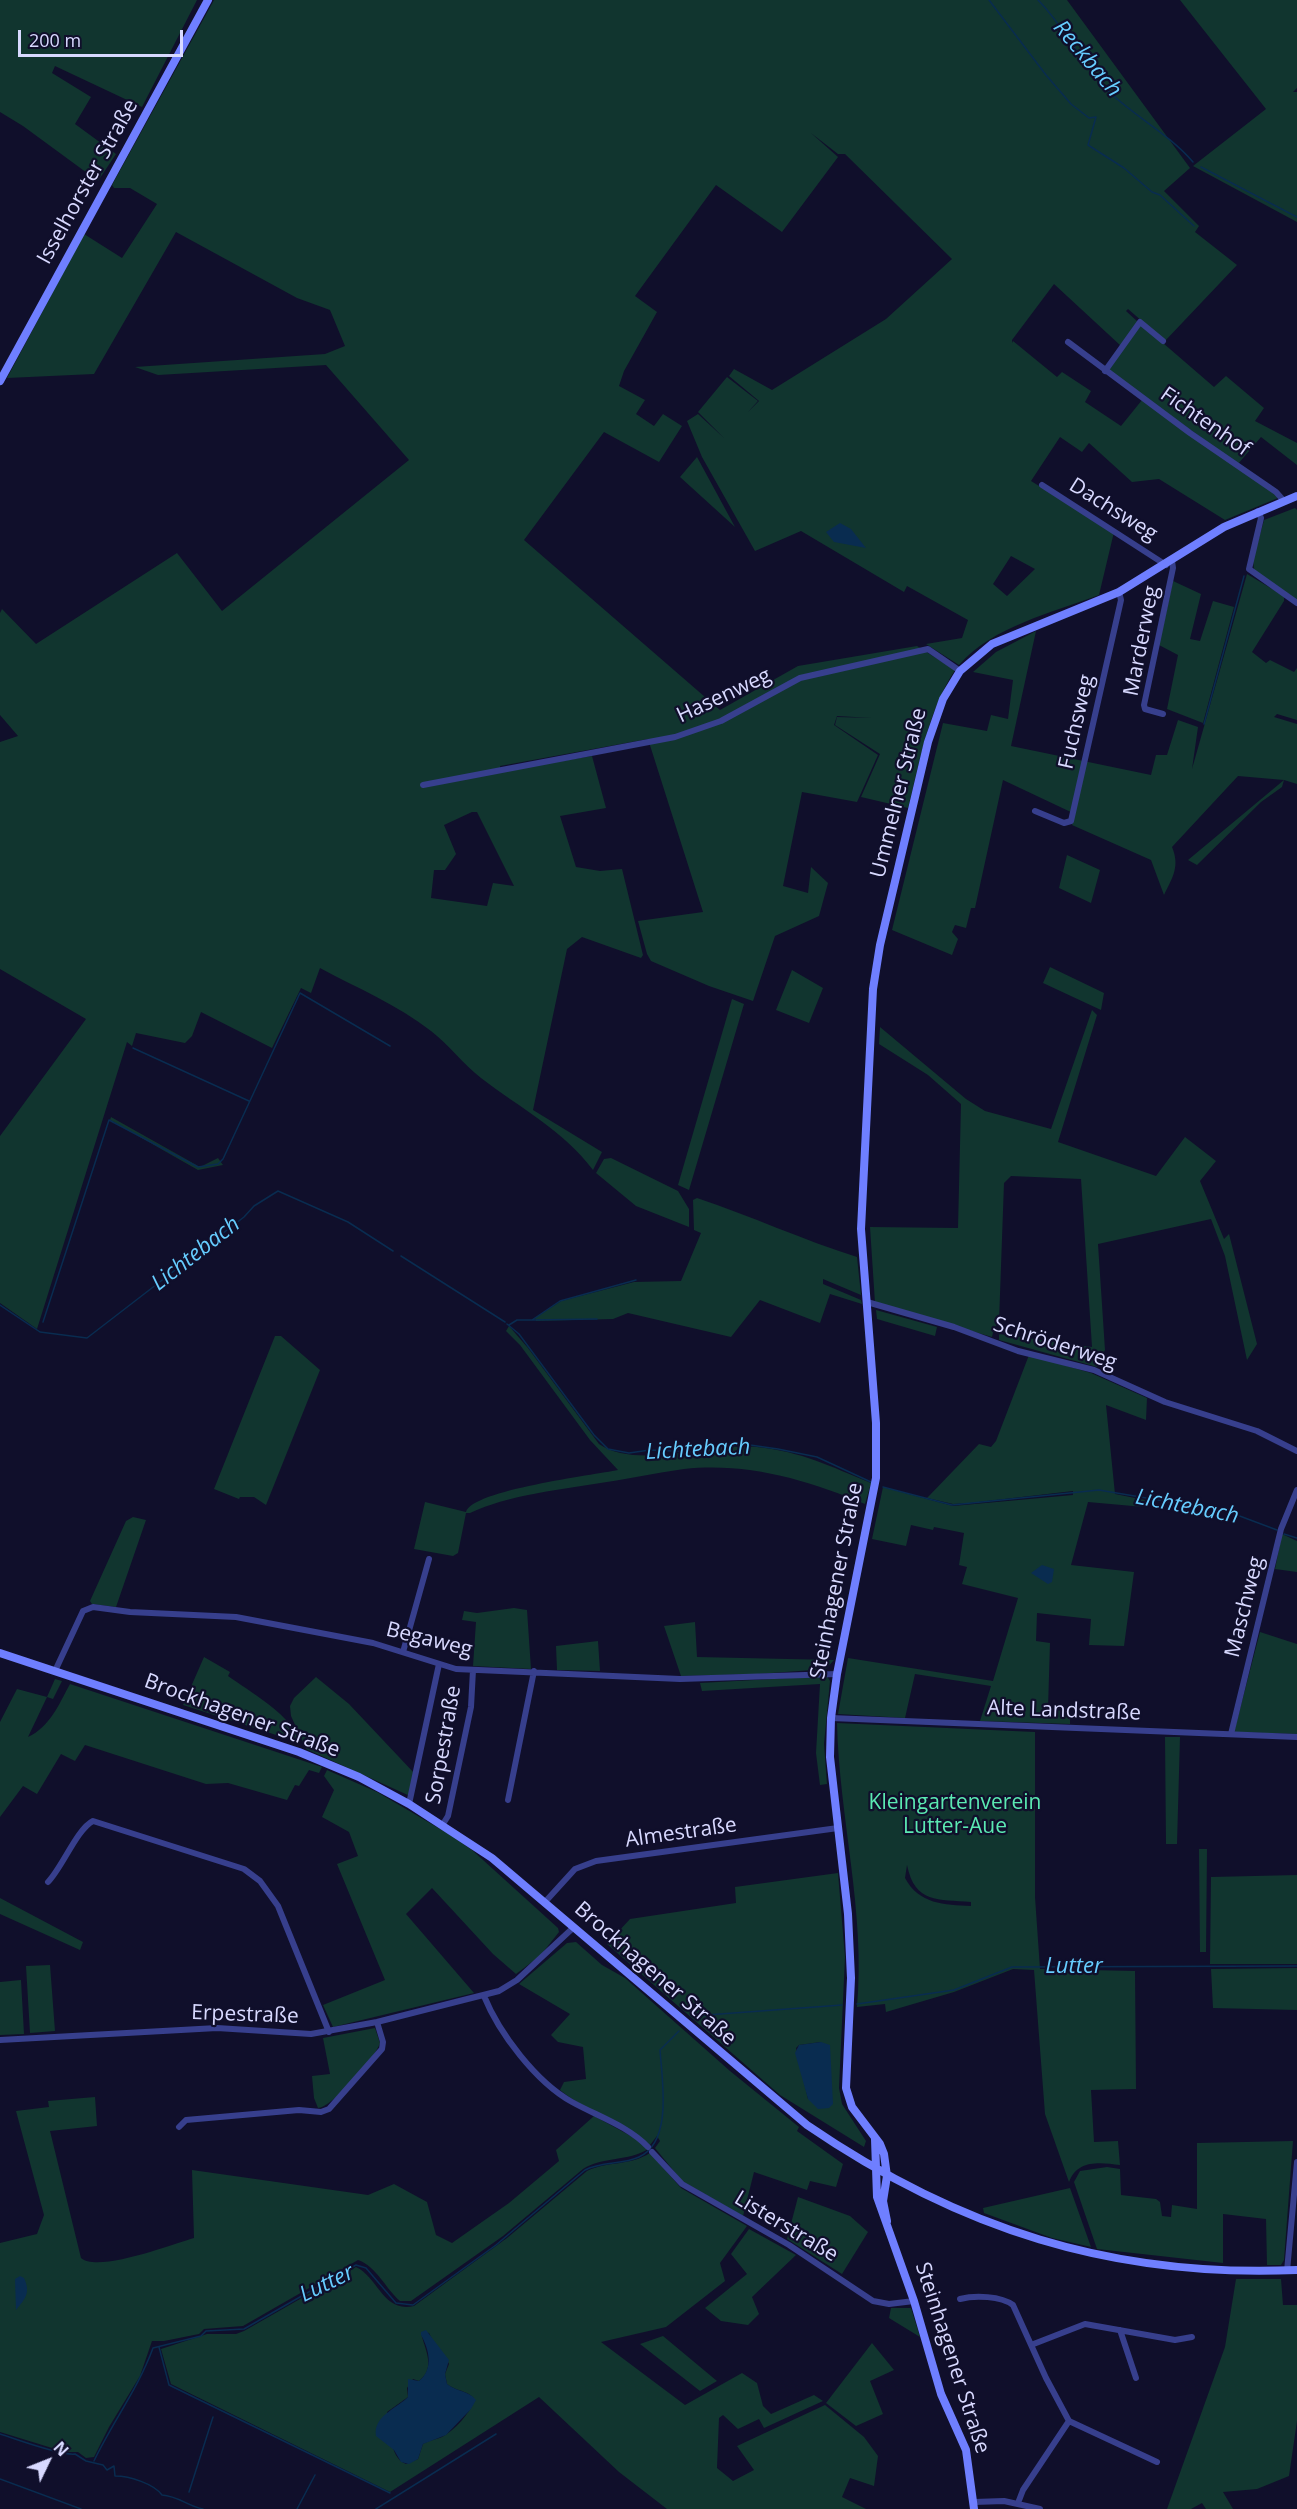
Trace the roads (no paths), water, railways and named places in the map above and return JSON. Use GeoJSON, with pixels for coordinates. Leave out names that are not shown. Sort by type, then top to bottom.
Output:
{"type":"FeatureCollection","features":[{"type":"Feature","properties":{"kind":"main road","name":"Isselhorster Straße"},"geometry":{"type":"LineString","coordinates":[[0,381],[208,0]]}},
{"type":"Feature","properties":{"kind":"main road","name":"Ummelner Straße"},"geometry":{"type":"LineString","coordinates":[[872,1021],[873,988],[880,945],[928,742],[943,699],[960,671],[981,651],[1000,640],[1119,592],[1224,527],[1297,496]]}},
{"type":"Feature","properties":{"kind":"main road","name":"Steinhagener Straße"},"geometry":{"type":"LineString","coordinates":[[872,1021],[861,1229],[876,1423],[876,1478],[837,1674],[831,1718],[830,1757],[848,1914],[851,1978],[846,2088],[852,2107],[884,2154],[887,2176],[883,2201],[887,2221]]}},
{"type":"Feature","properties":{"kind":"main road","name":"Brockhagener Straße"},"geometry":{"type":"LineString","coordinates":[[0,1653],[299,1752],[358,1777],[409,1804],[492,1858],[780,2104],[887,2176],[962,2213],[1073,2250],[1194,2270],[1292,2271]]}},
{"type":"Feature","properties":{"kind":"main road","name":"Steinhagener Straße"},"geometry":{"type":"LineString","coordinates":[[874,2139],[877,2197],[914,2301],[941,2394],[966,2450],[974,2505]]}},
{"type":"Feature","properties":{"kind":"street"},"geometry":{"type":"LineString","coordinates":[[1105,371],[1140,322],[1163,341]]}},
{"type":"Feature","properties":{"kind":"street","name":"Fichtenhof"},"geometry":{"type":"LineString","coordinates":[[1068,342],[1190,434],[1276,492],[1284,501]]}},
{"type":"Feature","properties":{"kind":"street","name":"Dachsweg"},"geometry":{"type":"LineString","coordinates":[[1042,485],[1169,563]]}},
{"type":"Feature","properties":{"kind":"street"},"geometry":{"type":"LineString","coordinates":[[1258,512],[1261,518],[1249,569],[1297,603]]}},
{"type":"Feature","properties":{"kind":"street","name":"Marderweg"},"geometry":{"type":"LineString","coordinates":[[1163,714],[1145,709],[1144,705],[1173,567],[1169,563]]}},
{"type":"Feature","properties":{"kind":"street","name":"Fuchsweg"},"geometry":{"type":"LineString","coordinates":[[1035,811],[1064,823],[1071,821],[1121,600],[1119,592]]}},
{"type":"Feature","properties":{"kind":"street","name":"Hasenweg"},"geometry":{"type":"LineString","coordinates":[[423,785],[675,737],[721,721],[800,678],[928,649],[960,671]]}},
{"type":"Feature","properties":{"kind":"street","name":"Schröderweg"},"geometry":{"type":"LineString","coordinates":[[867,1302],[1018,1350],[1094,1370],[1165,1402],[1257,1431],[1297,1451]]}},
{"type":"Feature","properties":{"kind":"street","name":"Maschweg"},"geometry":{"type":"LineString","coordinates":[[1231,1734],[1281,1529],[1297,1490]]}},
{"type":"Feature","properties":{"kind":"street"},"geometry":{"type":"LineString","coordinates":[[403,1652],[429,1558]]}},
{"type":"Feature","properties":{"kind":"street","name":"Begaweg"},"geometry":{"type":"LineString","coordinates":[[55,1671],[83,1611],[93,1607],[130,1612],[236,1617],[373,1643],[439,1664],[473,1670],[680,1679],[837,1674]]}},
{"type":"Feature","properties":{"kind":"street"},"geometry":{"type":"LineString","coordinates":[[409,1804],[439,1664]]}},
{"type":"Feature","properties":{"kind":"street","name":"Sorpestraße"},"geometry":{"type":"LineString","coordinates":[[443,1824],[448,1816],[471,1707],[473,1670]]}},
{"type":"Feature","properties":{"kind":"street"},"geometry":{"type":"LineString","coordinates":[[508,1800],[534,1671]]}},
{"type":"Feature","properties":{"kind":"street","name":"Alte Landstraße"},"geometry":{"type":"LineString","coordinates":[[831,1718],[1297,1737]]}},
{"type":"Feature","properties":{"kind":"street"},"geometry":{"type":"LineString","coordinates":[[48,1882],[85,1828],[93,1821],[244,1869],[260,1881],[273,1897],[328,2032]]}},
{"type":"Feature","properties":{"kind":"street","name":"Almestraße"},"geometry":{"type":"LineString","coordinates":[[545,1902],[575,1869],[596,1861],[838,1828]]}},
{"type":"Feature","properties":{"kind":"street","name":"Erpestraße"},"geometry":{"type":"LineString","coordinates":[[0,2040],[217,2028],[298,2034],[328,2032],[484,1996],[517,1980],[574,1927]]}},
{"type":"Feature","properties":{"kind":"street","name":"Listerstraße"},"geometry":{"type":"LineString","coordinates":[[484,1996],[489,2008],[520,2056],[535,2071],[569,2100],[626,2130],[650,2149],[681,2184],[789,2245],[873,2301],[889,2304],[914,2301]]}},
{"type":"Feature","properties":{"kind":"street"},"geometry":{"type":"LineString","coordinates":[[179,2127],[186,2120],[299,2110],[321,2112],[328,2109],[382,2049],[383,2042],[377,2022]]}},
{"type":"Feature","properties":{"kind":"street"},"geometry":{"type":"LineString","coordinates":[[1292,2271],[1297,2162]]}},
{"type":"Feature","properties":{"kind":"street"},"geometry":{"type":"LineString","coordinates":[[960,2299],[972,2297],[1007,2301],[1016,2309],[1031,2345],[1069,2421],[1157,2462]]}},
{"type":"Feature","properties":{"kind":"street"},"geometry":{"type":"LineString","coordinates":[[1031,2345],[1085,2324],[1179,2340],[1192,2337]]}},
{"type":"Feature","properties":{"kind":"street"},"geometry":{"type":"LineString","coordinates":[[1120,2330],[1136,2378]]}},
{"type":"Feature","properties":{"kind":"street"},"geometry":{"type":"LineString","coordinates":[[1018,2502],[1023,2490],[1069,2421]]}},
{"type":"Feature","properties":{"kind":"street"},"geometry":{"type":"LineString","coordinates":[[974,2505],[1018,2502],[1040,2509]]}},
{"type":"Feature","properties":{"kind":"water"},"geometry":{"type":"Polygon","coordinates":[[[840,523],[851,529],[866,548],[834,542],[826,532],[840,523]]]}},
{"type":"Feature","properties":{"kind":"water"},"geometry":{"type":"Polygon","coordinates":[[[1042,1565],[1054,1569],[1052,1582],[1048,1584],[1031,1573],[1042,1565]]]}},
{"type":"Feature","properties":{"kind":"water"},"geometry":{"type":"Polygon","coordinates":[[[821,2042],[830,2045],[833,2104],[829,2108],[818,2109],[808,2099],[795,2053],[799,2045],[821,2042]]]}},
{"type":"Feature","properties":{"kind":"water"},"geometry":{"type":"Polygon","coordinates":[[[20,2276],[24,2278],[27,2292],[16,2310],[15,2279],[20,2276]]]}},
{"type":"Feature","properties":{"kind":"water"},"geometry":{"type":"Polygon","coordinates":[[[426,2330],[449,2360],[445,2374],[447,2384],[470,2394],[476,2400],[471,2409],[446,2435],[423,2444],[418,2459],[409,2464],[401,2462],[394,2450],[376,2436],[376,2429],[386,2414],[408,2397],[408,2379],[419,2381],[427,2371],[428,2353],[421,2335],[421,2332],[426,2330]]]}},
{"type":"Feature","properties":{"kind":"waterway"},"geometry":{"type":"LineString","coordinates":[[989,0],[1071,104],[1089,118],[1096,117],[1088,145],[1124,168],[1152,192],[1160,195],[1194,226]]}},
{"type":"Feature","properties":{"kind":"waterway","name":"Reckbach"},"geometry":{"type":"LineString","coordinates":[[1038,0],[1105,88],[1193,162]]}},
{"type":"Feature","properties":{"kind":"waterway","name":"Reckbach"},"geometry":{"type":"LineString","coordinates":[[1201,167],[1297,217]]}},
{"type":"Feature","properties":{"kind":"waterway"},"geometry":{"type":"LineString","coordinates":[[1204,724],[1244,576]]}},
{"type":"Feature","properties":{"kind":"waterway"},"geometry":{"type":"LineString","coordinates":[[43,1322],[109,1120],[198,1167],[218,1164],[223,1159],[300,993],[390,1046]]}},
{"type":"Feature","properties":{"kind":"waterway"},"geometry":{"type":"LineString","coordinates":[[133,1048],[249,1101]]}},
{"type":"Feature","properties":{"kind":"waterway","name":"Lichtebach"},"geometry":{"type":"LineString","coordinates":[[0,1305],[40,1332],[87,1338],[244,1217],[254,1206],[278,1191],[348,1222],[393,1251]]}},
{"type":"Feature","properties":{"kind":"waterway","name":"Lichtebach"},"geometry":{"type":"LineString","coordinates":[[401,1256],[505,1322]]}},
{"type":"Feature","properties":{"kind":"waterway"},"geometry":{"type":"LineString","coordinates":[[509,1325],[517,1320],[532,1320],[560,1301],[636,1280]]}},
{"type":"Feature","properties":{"kind":"waterway"},"geometry":{"type":"LineString","coordinates":[[532,1320],[597,1319]]}},
{"type":"Feature","properties":{"kind":"waterway","name":"Lichtebach"},"geometry":{"type":"LineString","coordinates":[[507,1324],[519,1334],[594,1435],[608,1449],[629,1453],[650,1450],[696,1452],[743,1444],[817,1457],[871,1482]]}},
{"type":"Feature","properties":{"kind":"waterway","name":"Lichtebach"},"geometry":{"type":"LineString","coordinates":[[883,1487],[952,1505],[1099,1490],[1229,1512],[1277,1530]]}},
{"type":"Feature","properties":{"kind":"waterway","name":"Lichtebach"},"geometry":{"type":"LineString","coordinates":[[1284,1534],[1297,1538]]}},
{"type":"Feature","properties":{"kind":"waterway","name":"Lutter"},"geometry":{"type":"LineString","coordinates":[[857,2004],[954,1990],[1012,1967],[1297,1966]]}},
{"type":"Feature","properties":{"kind":"waterway","name":"Lutter"},"geometry":{"type":"LineString","coordinates":[[693,2016],[842,2005]]}},
{"type":"Feature","properties":{"kind":"waterway","name":"Lutter"},"geometry":{"type":"LineString","coordinates":[[94,2461],[140,2378],[153,2348],[201,2336],[206,2331],[244,2329],[356,2265],[366,2268],[396,2303],[413,2305],[496,2245],[585,2170],[598,2165],[639,2157],[650,2149],[657,2138],[663,2109],[660,2050],[679,2031]]}},
{"type":"Feature","properties":{"kind":"waterway"},"geometry":{"type":"LineString","coordinates":[[159,2347],[169,2385],[390,2493]]}},
{"type":"Feature","properties":{"kind":"waterway"},"geometry":{"type":"LineString","coordinates":[[189,2492],[213,2417]]}},
{"type":"Feature","properties":{"kind":"waterway"},"geometry":{"type":"LineString","coordinates":[[0,2434],[49,2450],[75,2454],[86,2461],[103,2465],[107,2470],[114,2466],[115,2476],[141,2481],[162,2495],[203,2509]]}},
{"type":"Feature","properties":{"kind":"waterway"},"geometry":{"type":"LineString","coordinates":[[376,2509],[496,2434]]}},
{"type":"Feature","properties":{"kind":"waterway"},"geometry":{"type":"LineString","coordinates":[[297,2509],[315,2475]]}},
{"type":"Feature","properties":{"kind":"waterway"},"geometry":{"type":"LineString","coordinates":[[0,2479],[81,2509]]}},
{"type":"Feature","properties":{"kind":"park label","name":"Kleingartenverein Lutter-Aue"},"geometry":{"type":"Point","coordinates":[955,1815]}}]}
